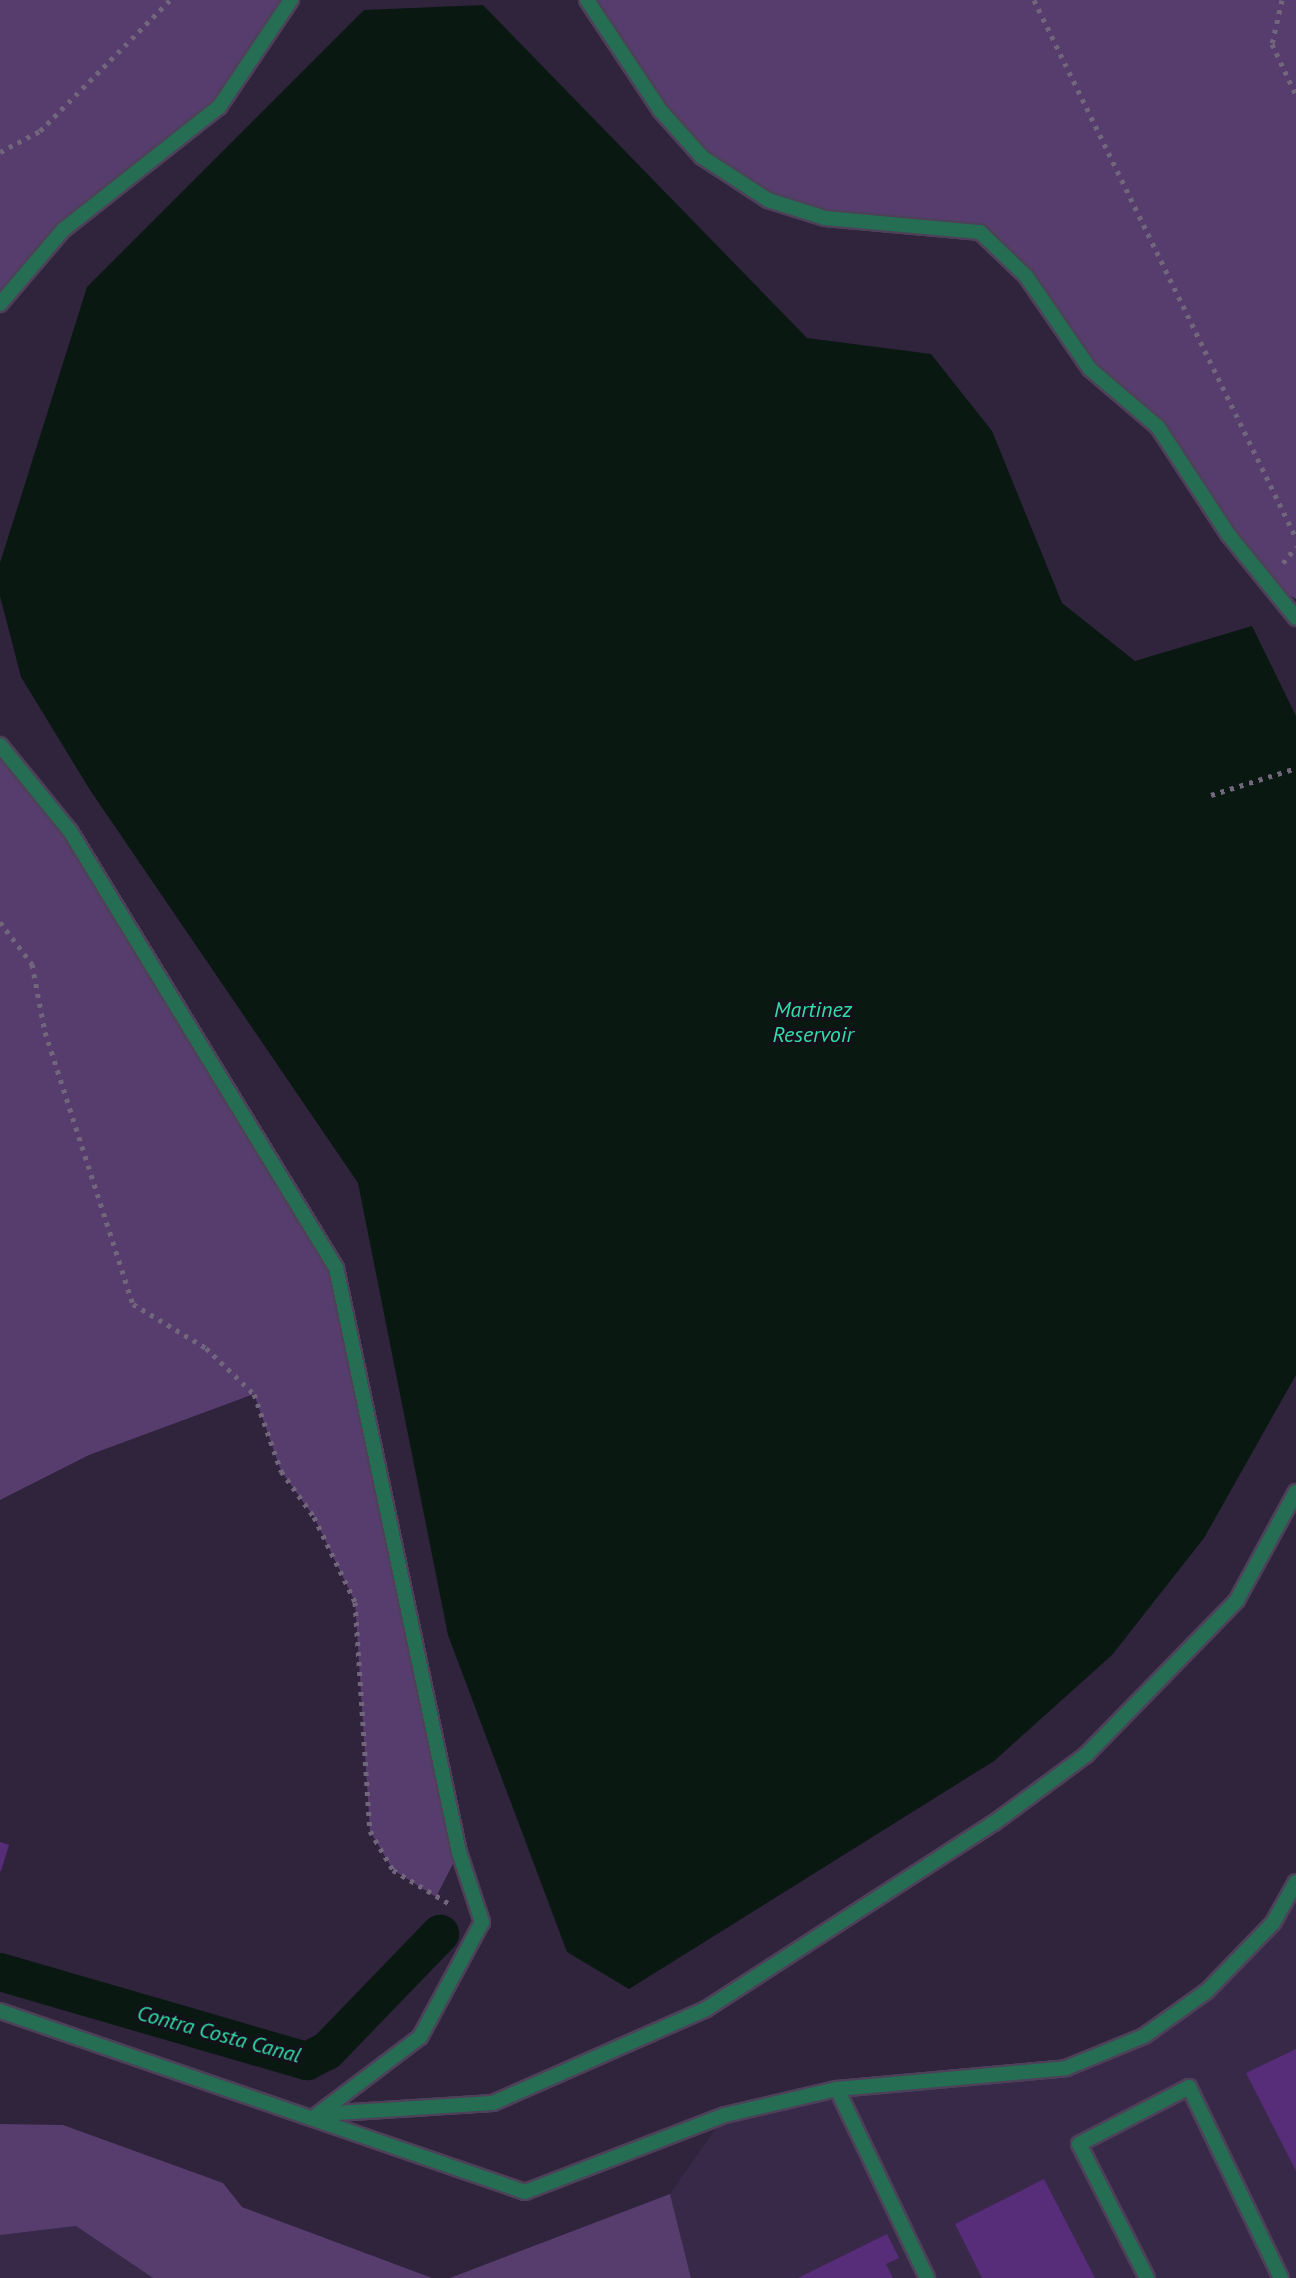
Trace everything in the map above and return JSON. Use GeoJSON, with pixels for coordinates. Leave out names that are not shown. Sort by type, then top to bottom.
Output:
{"type":"FeatureCollection","features":[{"type":"Feature","properties":{"kind":"lane"},"geometry":{"type":"LineString","coordinates":[[0,304],[63,230],[219,107],[291,0]]}},
{"type":"Feature","properties":{"kind":"lane"},"geometry":{"type":"LineString","coordinates":[[587,0],[660,110],[702,157],[768,200],[825,218],[980,232],[1026,276],[1090,369],[1158,427],[1228,534],[1296,618]]}},
{"type":"Feature","properties":{"kind":"lane"},"geometry":{"type":"LineString","coordinates":[[0,745],[70,831],[336,1268],[459,1852],[482,1922],[420,2037],[317,2115]]}},
{"type":"Feature","properties":{"kind":"lane"},"geometry":{"type":"LineString","coordinates":[[317,2115],[493,2103],[706,2009],[994,1823],[1086,1755],[1237,1600],[1296,1492]]}},
{"type":"Feature","properties":{"kind":"lane"},"geometry":{"type":"LineString","coordinates":[[0,2011],[317,2115],[525,2192],[725,2115],[837,2089],[1066,2068],[1144,2036],[1207,1991],[1273,1923],[1296,1882]]}},
{"type":"Feature","properties":{"kind":"lane"},"geometry":{"type":"LineString","coordinates":[[1147,2278],[1079,2144],[1189,2087],[1281,2278]]}},
{"type":"Feature","properties":{"kind":"lane"},"geometry":{"type":"LineString","coordinates":[[837,2089],[927,2278]]}},
{"type":"Feature","properties":{"kind":"path"},"geometry":{"type":"LineString","coordinates":[[0,152],[40,131],[170,0]]}},
{"type":"Feature","properties":{"kind":"path"},"geometry":{"type":"LineString","coordinates":[[1034,0],[1296,538]]}},
{"type":"Feature","properties":{"kind":"path"},"geometry":{"type":"LineString","coordinates":[[1282,0],[1272,44],[1296,95]]}},
{"type":"Feature","properties":{"kind":"path"},"geometry":{"type":"LineString","coordinates":[[1211,795],[1296,768]]}},
{"type":"Feature","properties":{"kind":"path"},"geometry":{"type":"LineString","coordinates":[[0,922],[32,964],[45,1032],[133,1304],[206,1348],[254,1394],[281,1471],[314,1517],[355,1602],[370,1831],[393,1870],[482,1922]]}},
{"type":"Feature","properties":{"kind":"shaded area"},"geometry":{"type":"Polygon","coordinates":[[[0,0],[291,0],[219,107],[63,230],[0,304],[0,0]]]}},
{"type":"Feature","properties":{"kind":"shaded area"},"geometry":{"type":"Polygon","coordinates":[[[587,0],[1296,0],[1296,599],[1267,582],[1158,427],[1090,369],[1026,276],[981,232],[825,218],[768,200],[702,157],[587,0]]]}},
{"type":"Feature","properties":{"kind":"shaded area"},"geometry":{"type":"Polygon","coordinates":[[[0,745],[70,831],[336,1268],[459,1852],[436,1897],[393,1870],[370,1831],[355,1602],[314,1517],[281,1471],[254,1394],[89,1455],[0,1500],[0,745]]]}},
{"type":"Feature","properties":{"kind":"shaded area"},"geometry":{"type":"Polygon","coordinates":[[[1296,1882],[1296,2278],[691,2278],[670,2194],[725,2115],[837,2089],[1066,2068],[1144,2036],[1207,1991],[1273,1923],[1296,1882]]]}},
{"type":"Feature","properties":{"kind":"shaded area"},"geometry":{"type":"Polygon","coordinates":[[[0,2124],[63,2125],[223,2183],[242,2207],[432,2278],[153,2278],[76,2226],[0,2235],[0,2124]]]}},
{"type":"Feature","properties":{"kind":"shaded area"},"geometry":{"type":"Polygon","coordinates":[[[670,2194],[691,2278],[450,2278],[670,2194]]]}},
{"type":"Feature","properties":{"kind":"shaded area"},"geometry":{"type":"Polygon","coordinates":[[[76,2226],[153,2278],[0,2278],[0,2235],[76,2226]]]}},
{"type":"Feature","properties":{"kind":"water","name":"Martinez Reservoir"},"geometry":{"type":"Polygon","coordinates":[[[483,5],[807,338],[931,354],[992,431],[1062,603],[1135,661],[1252,626],[1296,716],[1296,1375],[1204,1538],[1112,1655],[994,1761],[629,1989],[567,1952],[448,1635],[358,1183],[90,790],[21,677],[0,596],[0,563],[87,287],[364,10],[483,5]]]}},
{"type":"Feature","properties":{"kind":"building"},"geometry":{"type":"Polygon","coordinates":[[[0,1842],[9,1845],[1,1871],[0,1871],[0,1842]]]}},
{"type":"Feature","properties":{"kind":"building"},"geometry":{"type":"Polygon","coordinates":[[[1296,2049],[1296,2171],[1246,2073],[1296,2049]]]}},
{"type":"Feature","properties":{"kind":"building"},"geometry":{"type":"Polygon","coordinates":[[[1044,2179],[1095,2278],[982,2278],[955,2224],[1044,2179]]]}},
{"type":"Feature","properties":{"kind":"building"},"geometry":{"type":"Polygon","coordinates":[[[887,2234],[899,2258],[886,2264],[893,2278],[798,2278],[887,2234]]]}},
{"type":"Feature","properties":{"kind":"waterway","name":"Contra Costa Canal"},"geometry":{"type":"LineString","coordinates":[[0,1972],[307,2061],[327,2051],[440,1934]]}}]}
